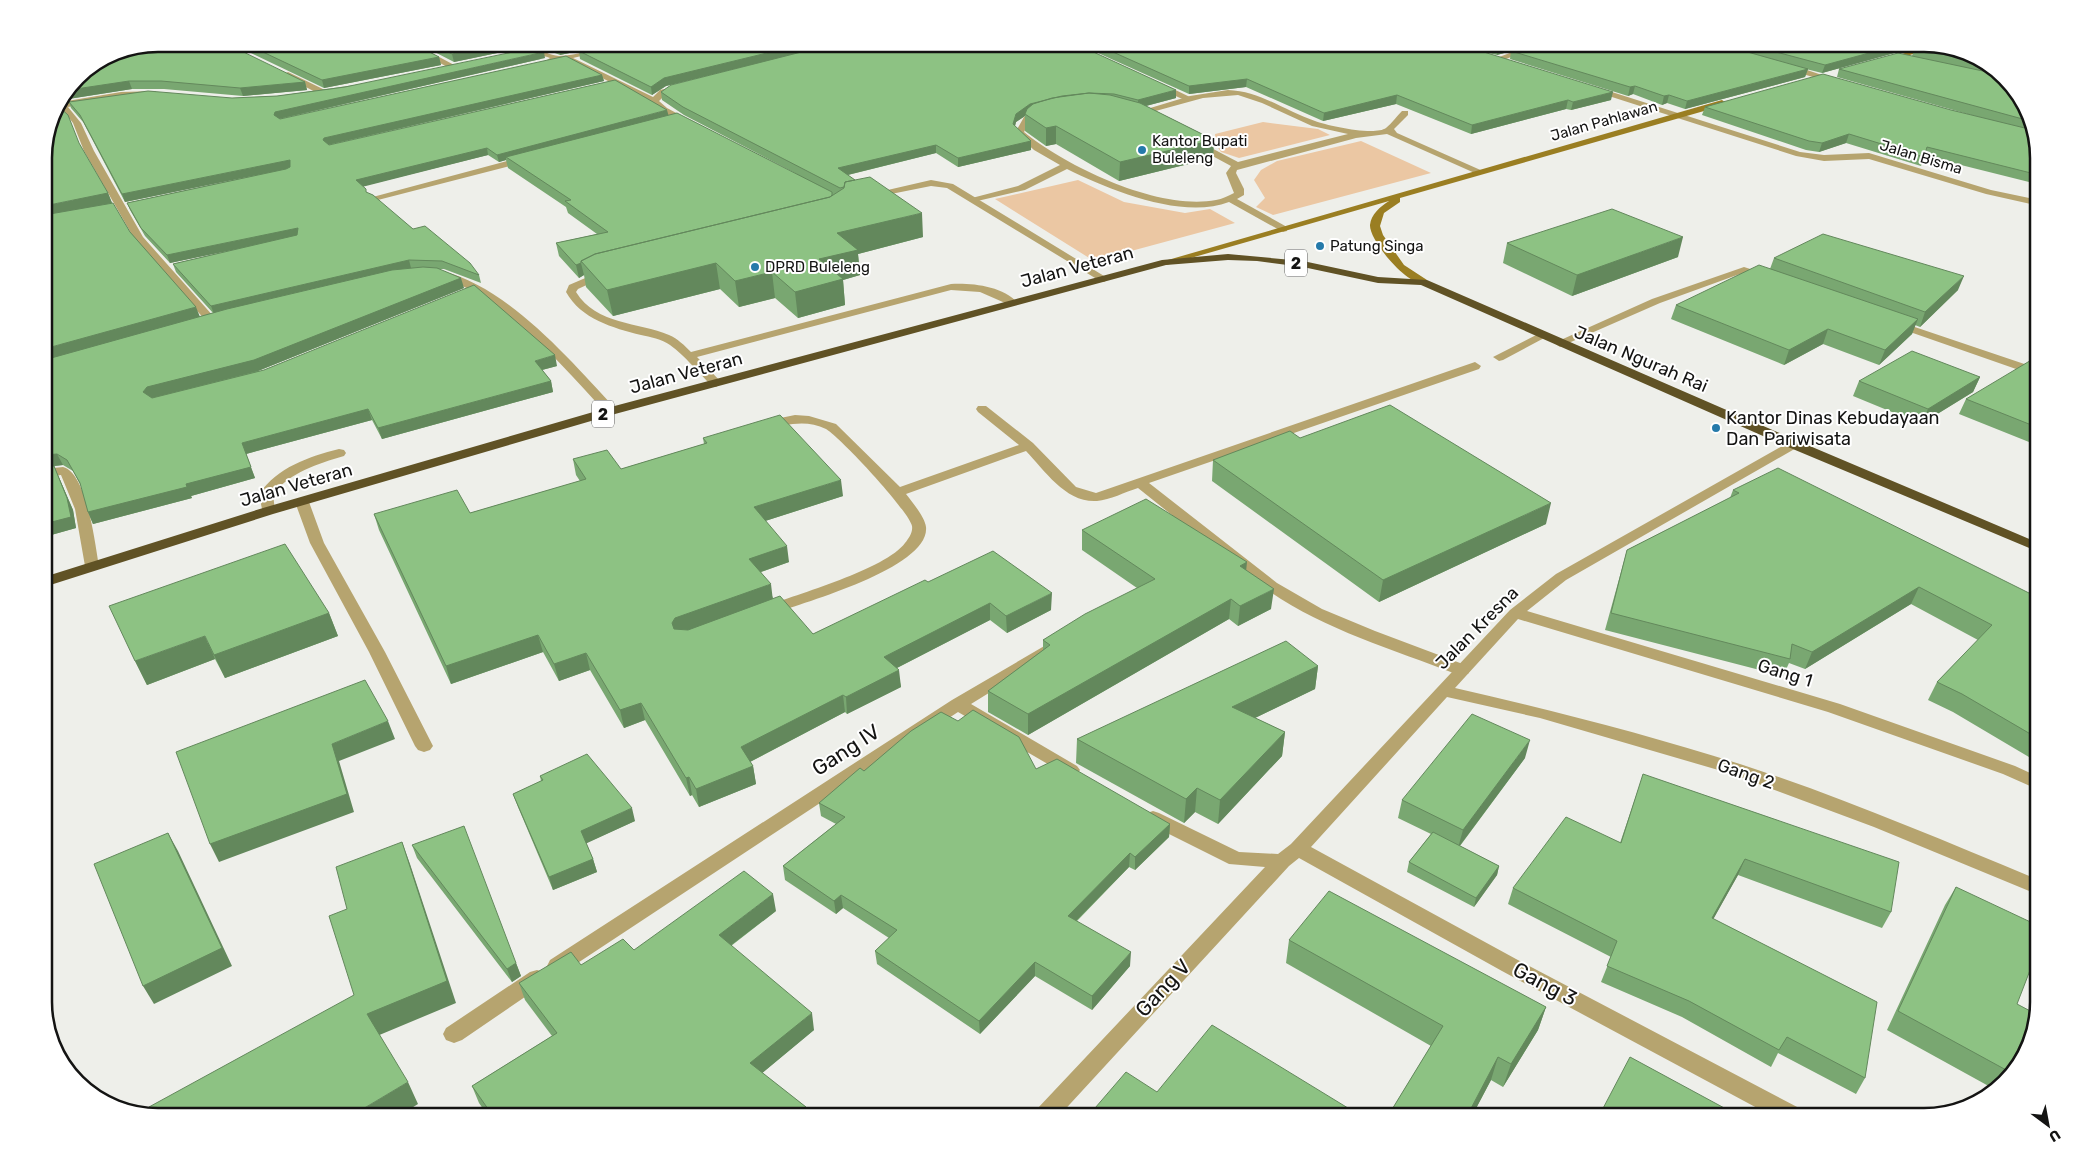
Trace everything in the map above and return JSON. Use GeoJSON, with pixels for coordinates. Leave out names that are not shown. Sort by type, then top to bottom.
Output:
{"type":"FeatureCollection","features":[{"type":"Feature","properties":{"kind":"highway","name":"Jalan Ngurah Rai"},"geometry":{"type":"LineString","coordinates":[[1166,262],[1228,257],[1257,258],[1304,264],[1378,280],[1424,282],[1793,444],[2030,544]]}},
{"type":"Feature","properties":{"kind":"highway","name":"Jalan Veteran"},"geometry":{"type":"LineString","coordinates":[[53,579],[268,511],[611,411],[1166,262]]}},
{"type":"Feature","properties":{"kind":"main road"},"geometry":{"type":"LineString","coordinates":[[1874,64],[1915,52]]}},
{"type":"Feature","properties":{"kind":"main road"},"geometry":{"type":"LineString","coordinates":[[1807,82],[1844,72]]}},
{"type":"Feature","properties":{"kind":"main road","name":"Jalan Pahlawan"},"geometry":{"type":"LineString","coordinates":[[1283,229],[1732,100]]}},
{"type":"Feature","properties":{"kind":"main road","name":"Jalan Ngurah Rai"},"geometry":{"type":"LineString","coordinates":[[1414,191],[1380,212],[1375,226],[1378,235],[1400,267],[1424,282]]}},
{"type":"Feature","properties":{"kind":"main road","name":"Jalan Veteran"},"geometry":{"type":"LineString","coordinates":[[1166,262],[1283,229]]}},
{"type":"Feature","properties":{"kind":"street"},"geometry":{"type":"LineString","coordinates":[[1513,52],[1495,58],[1517,65]]}},
{"type":"Feature","properties":{"kind":"street"},"geometry":{"type":"LineString","coordinates":[[429,53],[456,65],[436,69]]}},
{"type":"Feature","properties":{"kind":"street"},"geometry":{"type":"LineString","coordinates":[[498,56],[523,53]]}},
{"type":"Feature","properties":{"kind":"street"},"geometry":{"type":"LineString","coordinates":[[544,53],[563,58],[618,82],[654,101],[675,121],[697,128]]}},
{"type":"Feature","properties":{"kind":"street"},"geometry":{"type":"LineString","coordinates":[[539,63],[587,53]]}},
{"type":"Feature","properties":{"kind":"street"},"geometry":{"type":"LineString","coordinates":[[1899,57],[1916,61]]}},
{"type":"Feature","properties":{"kind":"street"},"geometry":{"type":"LineString","coordinates":[[1780,64],[1844,83]]}},
{"type":"Feature","properties":{"kind":"street"},"geometry":{"type":"LineString","coordinates":[[277,69],[328,92],[310,94]]}},
{"type":"Feature","properties":{"kind":"street"},"geometry":{"type":"LineString","coordinates":[[1149,81],[1190,99]]}},
{"type":"Feature","properties":{"kind":"street"},"geometry":{"type":"LineString","coordinates":[[598,86],[618,82]]}},
{"type":"Feature","properties":{"kind":"street"},"geometry":{"type":"LineString","coordinates":[[654,101],[663,92],[688,85]]}},
{"type":"Feature","properties":{"kind":"street","name":"Jalan Bisma"},"geometry":{"type":"LineString","coordinates":[[1583,85],[1799,154],[1824,158],[1868,156],[1888,160],[1973,188],[2030,201]]}},
{"type":"Feature","properties":{"kind":"street"},"geometry":{"type":"LineString","coordinates":[[68,103],[116,94],[164,93]]}},
{"type":"Feature","properties":{"kind":"street"},"geometry":{"type":"LineString","coordinates":[[1153,118],[1138,111],[1190,99],[1237,93],[1256,98],[1311,123],[1346,129],[1356,135]]}},
{"type":"Feature","properties":{"kind":"street"},"geometry":{"type":"LineString","coordinates":[[64,110],[77,123],[89,151],[139,238],[172,268],[210,319]]}},
{"type":"Feature","properties":{"kind":"street"},"geometry":{"type":"LineString","coordinates":[[1049,111],[1027,118],[1020,126],[1019,133],[1027,142],[1067,165],[1139,195],[1165,202],[1206,204],[1232,200],[1240,193],[1231,173],[1238,166],[1356,135],[1389,131],[1405,114]]}},
{"type":"Feature","properties":{"kind":"street"},"geometry":{"type":"LineString","coordinates":[[1389,131],[1404,141],[1480,172]]}},
{"type":"Feature","properties":{"kind":"street"},"geometry":{"type":"LineString","coordinates":[[1188,138],[1238,166]]}},
{"type":"Feature","properties":{"kind":"street"},"geometry":{"type":"LineString","coordinates":[[374,198],[540,155]]}},
{"type":"Feature","properties":{"kind":"street"},"geometry":{"type":"LineString","coordinates":[[973,199],[1027,187],[1044,180],[1067,165]]}},
{"type":"Feature","properties":{"kind":"street"},"geometry":{"type":"LineString","coordinates":[[858,198],[937,182],[950,186],[1104,278]]}},
{"type":"Feature","properties":{"kind":"street"},"geometry":{"type":"LineString","coordinates":[[1232,200],[1283,229]]}},
{"type":"Feature","properties":{"kind":"street"},"geometry":{"type":"LineString","coordinates":[[614,271],[595,276],[573,287],[572,292],[575,299],[606,322],[664,336],[682,348],[716,383]]}},
{"type":"Feature","properties":{"kind":"street"},"geometry":{"type":"LineString","coordinates":[[1560,343],[1656,301],[1734,272],[1751,272],[1777,280]]}},
{"type":"Feature","properties":{"kind":"street"},"geometry":{"type":"LineString","coordinates":[[430,273],[452,276],[488,295],[524,325],[584,381],[611,411]]}},
{"type":"Feature","properties":{"kind":"street"},"geometry":{"type":"LineString","coordinates":[[688,356],[950,286],[972,285],[985,287],[1012,303]]}},
{"type":"Feature","properties":{"kind":"street"},"geometry":{"type":"LineString","coordinates":[[461,296],[477,289]]}},
{"type":"Feature","properties":{"kind":"street"},"geometry":{"type":"LineString","coordinates":[[1887,321],[2030,370]]}},
{"type":"Feature","properties":{"kind":"street"},"geometry":{"type":"LineString","coordinates":[[1499,357],[1542,335]]}},
{"type":"Feature","properties":{"kind":"street"},"geometry":{"type":"LineString","coordinates":[[982,409],[1028,446],[1066,485],[1086,496],[1097,497],[1475,366]]}},
{"type":"Feature","properties":{"kind":"street"},"geometry":{"type":"LineString","coordinates":[[749,430],[795,419],[822,423],[832,427],[898,492],[919,525],[918,534],[910,546],[898,558],[880,569],[759,613]]}},
{"type":"Feature","properties":{"kind":"street","name":"Jalan Kresna"},"geometry":{"type":"LineString","coordinates":[[1290,855],[1515,613],[1561,577],[1793,444]]}},
{"type":"Feature","properties":{"kind":"street"},"geometry":{"type":"LineString","coordinates":[[898,492],[1028,446]]}},
{"type":"Feature","properties":{"kind":"street"},"geometry":{"type":"LineString","coordinates":[[268,511],[266,494],[276,479],[300,465],[339,453]]}},
{"type":"Feature","properties":{"kind":"street"},"geometry":{"type":"LineString","coordinates":[[53,472],[63,471],[67,473],[82,508],[92,566]]}},
{"type":"Feature","properties":{"kind":"street"},"geometry":{"type":"LineString","coordinates":[[1139,482],[1272,586],[1317,612],[1369,635],[1462,670]]}},
{"type":"Feature","properties":{"kind":"street"},"geometry":{"type":"LineString","coordinates":[[302,502],[317,543],[377,652],[424,746]]}},
{"type":"Feature","properties":{"kind":"street","name":"Gang 1"},"geometry":{"type":"LineString","coordinates":[[1515,613],[1834,708],[2009,770],[2030,780]]}},
{"type":"Feature","properties":{"kind":"street","name":"Gang IV"},"geometry":{"type":"LineString","coordinates":[[454,1034],[725,854],[958,704],[1058,643]]}},
{"type":"Feature","properties":{"kind":"street","name":"Gang 2"},"geometry":{"type":"LineString","coordinates":[[1443,691],[1541,713],[1738,770],[1880,822],[2030,884]]}},
{"type":"Feature","properties":{"kind":"street"},"geometry":{"type":"LineString","coordinates":[[958,704],[1090,782]]}},
{"type":"Feature","properties":{"kind":"street"},"geometry":{"type":"LineString","coordinates":[[1142,812],[1236,859],[1290,855]]}},
{"type":"Feature","properties":{"kind":"street","name":"Gang V"},"geometry":{"type":"LineString","coordinates":[[1052,1108],[1290,855]]}},
{"type":"Feature","properties":{"kind":"street","name":"Gang 3"},"geometry":{"type":"LineString","coordinates":[[1290,855],[1518,970],[1778,1108]]}},
{"type":"Feature","properties":{"kind":"shaded area"},"geometry":{"type":"Polygon","coordinates":[[[1263,122],[1318,129],[1330,135],[1239,158],[1221,152],[1216,145],[1215,134],[1263,122]]]}},
{"type":"Feature","properties":{"kind":"shaded area"},"geometry":{"type":"Polygon","coordinates":[[[1361,141],[1431,173],[1273,215],[1256,207],[1265,198],[1254,180],[1261,170],[1277,161],[1361,141]]]}},
{"type":"Feature","properties":{"kind":"shaded area"},"geometry":{"type":"Polygon","coordinates":[[[1078,180],[1124,202],[1185,213],[1210,209],[1235,223],[1094,261],[995,199],[1078,180]]]}},
{"type":"Feature","properties":{"kind":"building"},"geometry":{"type":"Polygon","coordinates":[[[1094,52],[1176,90],[1138,100],[1114,94],[1089,93],[1062,96],[1030,104],[1016,114],[1013,124],[1031,141],[958,158],[936,145],[838,168],[855,180],[845,182],[844,187],[840,188],[683,107],[661,92],[671,85],[799,53],[1094,52]]]}},
{"type":"Feature","properties":{"kind":"building"},"geometry":{"type":"Polygon","coordinates":[[[1114,52],[1485,52],[1613,92],[1573,102],[1568,100],[1472,125],[1397,95],[1324,113],[1247,79],[1189,86],[1114,52]]]}},
{"type":"Feature","properties":{"kind":"building"},"geometry":{"type":"Polygon","coordinates":[[[1515,52],[1748,52],[1808,69],[1687,101],[1669,95],[1664,96],[1635,86],[1630,87],[1515,52]]]}},
{"type":"Feature","properties":{"kind":"building"},"geometry":{"type":"Polygon","coordinates":[[[1776,52],[1873,52],[1825,65],[1776,52]]]}},
{"type":"Feature","properties":{"kind":"building"},"geometry":{"type":"Polygon","coordinates":[[[151,53],[245,53],[305,82],[240,88],[161,81],[129,81],[79,89],[105,67],[131,56],[151,53]]]}},
{"type":"Feature","properties":{"kind":"building"},"geometry":{"type":"Polygon","coordinates":[[[265,53],[431,53],[439,57],[322,80],[265,53]]]}},
{"type":"Feature","properties":{"kind":"building"},"geometry":{"type":"Polygon","coordinates":[[[509,53],[541,53],[275,112],[274,115],[280,119],[566,56],[602,75],[324,138],[323,140],[329,145],[615,80],[667,110],[497,155],[487,148],[356,180],[366,189],[366,192],[373,195],[413,229],[425,226],[470,263],[479,275],[442,261],[409,260],[211,306],[173,264],[297,235],[298,228],[167,255],[141,228],[127,203],[286,169],[290,167],[290,160],[122,194],[80,115],[69,102],[148,91],[232,98],[277,96],[345,87],[509,53]]]}},
{"type":"Feature","properties":{"kind":"building"},"geometry":{"type":"Polygon","coordinates":[[[583,53],[768,53],[664,78],[651,87],[583,53]]]}},
{"type":"Feature","properties":{"kind":"building"},"geometry":{"type":"Polygon","coordinates":[[[1898,53],[1985,71],[2000,83],[2009,94],[2023,119],[1839,69],[1898,53]]]}},
{"type":"Feature","properties":{"kind":"building"},"geometry":{"type":"Polygon","coordinates":[[[1823,74],[1951,110],[2026,128],[2030,151],[2030,173],[1927,147],[1924,157],[1849,134],[1822,143],[1809,141],[1705,107],[1823,74]]]}},
{"type":"Feature","properties":{"kind":"building"},"geometry":{"type":"Polygon","coordinates":[[[1089,93],[1110,95],[1140,103],[1214,140],[1120,162],[1056,126],[1046,128],[1025,114],[1027,109],[1033,104],[1052,98],[1089,93]]]}},
{"type":"Feature","properties":{"kind":"building"},"geometry":{"type":"Polygon","coordinates":[[[63,111],[68,115],[79,143],[108,193],[53,204],[53,144],[63,111]]]}},
{"type":"Feature","properties":{"kind":"building"},"geometry":{"type":"Polygon","coordinates":[[[677,113],[832,192],[832,195],[595,254],[576,265],[556,243],[608,232],[565,201],[571,200],[506,157],[677,113]]]}},
{"type":"Feature","properties":{"kind":"building"},"geometry":{"type":"Polygon","coordinates":[[[870,177],[922,213],[837,233],[858,250],[819,259],[843,279],[795,292],[772,272],[735,281],[716,263],[607,290],[581,261],[595,254],[830,197],[844,188],[845,182],[870,177]]]}},
{"type":"Feature","properties":{"kind":"building"},"geometry":{"type":"Polygon","coordinates":[[[113,203],[130,232],[196,307],[53,347],[53,213],[113,203]]]}},
{"type":"Feature","properties":{"kind":"building"},"geometry":{"type":"Polygon","coordinates":[[[1612,209],[1683,237],[1577,275],[1507,243],[1612,209]]]}},
{"type":"Feature","properties":{"kind":"building"},"geometry":{"type":"Polygon","coordinates":[[[1823,234],[1964,276],[1925,312],[1774,258],[1823,234]]]}},
{"type":"Feature","properties":{"kind":"building"},"geometry":{"type":"Polygon","coordinates":[[[1759,265],[1918,319],[1885,350],[1828,329],[1789,350],[1676,305],[1759,265]]]}},
{"type":"Feature","properties":{"kind":"building"},"geometry":{"type":"Polygon","coordinates":[[[423,267],[437,268],[461,278],[254,360],[147,387],[143,392],[152,398],[264,370],[474,285],[555,355],[535,361],[551,381],[378,428],[368,409],[242,443],[251,467],[186,484],[187,487],[88,512],[80,483],[67,460],[57,454],[53,454],[53,357],[227,309],[392,270],[423,267]]]}},
{"type":"Feature","properties":{"kind":"building"},"geometry":{"type":"Polygon","coordinates":[[[1912,351],[1980,377],[1928,409],[1859,381],[1912,351]]]}},
{"type":"Feature","properties":{"kind":"building"},"geometry":{"type":"Polygon","coordinates":[[[2030,361],[2030,424],[1966,399],[2030,361]]]}},
{"type":"Feature","properties":{"kind":"building"},"geometry":{"type":"Polygon","coordinates":[[[1390,405],[1551,503],[1383,580],[1213,460],[1290,431],[1300,438],[1390,405]]]}},
{"type":"Feature","properties":{"kind":"building"},"geometry":{"type":"Polygon","coordinates":[[[780,415],[841,480],[754,507],[787,546],[749,559],[771,584],[675,618],[672,623],[674,629],[688,630],[780,596],[813,634],[925,580],[928,582],[993,551],[1052,593],[1006,616],[990,603],[884,657],[899,670],[846,697],[843,695],[741,747],[753,766],[696,789],[689,777],[686,778],[641,703],[620,710],[586,653],[554,664],[538,635],[446,666],[374,514],[457,490],[470,513],[586,479],[573,459],[607,450],[621,469],[707,443],[703,438],[780,415]]]}},
{"type":"Feature","properties":{"kind":"building"},"geometry":{"type":"Polygon","coordinates":[[[53,466],[67,498],[71,517],[53,522],[53,466]]]}},
{"type":"Feature","properties":{"kind":"building"},"geometry":{"type":"Polygon","coordinates":[[[1778,468],[2030,594],[2030,734],[1962,694],[1937,682],[1992,625],[1919,587],[1812,652],[1792,644],[1790,659],[1611,613],[1627,550],[1739,493],[1733,490],[1778,468]]]}},
{"type":"Feature","properties":{"kind":"building"},"geometry":{"type":"Polygon","coordinates":[[[1146,499],[1247,562],[1240,566],[1274,589],[1240,606],[1231,599],[1028,714],[988,691],[1050,645],[1043,640],[1085,614],[1155,579],[1082,530],[1146,499]]]}},
{"type":"Feature","properties":{"kind":"building"},"geometry":{"type":"Polygon","coordinates":[[[285,544],[329,613],[214,655],[205,636],[135,661],[109,606],[285,544]]]}},
{"type":"Feature","properties":{"kind":"building"},"geometry":{"type":"Polygon","coordinates":[[[1286,641],[1318,666],[1232,707],[1285,732],[1220,800],[1197,788],[1186,799],[1077,739],[1286,641]]]}},
{"type":"Feature","properties":{"kind":"building"},"geometry":{"type":"Polygon","coordinates":[[[365,680],[388,721],[332,744],[347,794],[210,844],[176,752],[365,680]]]}},
{"type":"Feature","properties":{"kind":"building"},"geometry":{"type":"Polygon","coordinates":[[[973,710],[1019,737],[1036,769],[1057,759],[1170,824],[1135,857],[1130,853],[1068,916],[1131,952],[1092,996],[1035,962],[979,1021],[875,951],[897,930],[841,895],[834,901],[783,866],[845,817],[819,803],[860,768],[864,771],[911,731],[941,712],[958,721],[973,710]]]}},
{"type":"Feature","properties":{"kind":"building"},"geometry":{"type":"Polygon","coordinates":[[[1472,714],[1530,740],[1463,830],[1402,800],[1472,714]]]}},
{"type":"Feature","properties":{"kind":"building"},"geometry":{"type":"Polygon","coordinates":[[[587,754],[632,808],[581,831],[593,859],[549,877],[513,794],[543,780],[540,776],[587,754]]]}},
{"type":"Feature","properties":{"kind":"building"},"geometry":{"type":"Polygon","coordinates":[[[1643,774],[1899,862],[1891,912],[1745,859],[1712,918],[1877,1002],[1865,1078],[1787,1037],[1779,1050],[1689,1001],[1607,966],[1617,941],[1513,888],[1566,817],[1621,843],[1643,774]]]}},
{"type":"Feature","properties":{"kind":"building"},"geometry":{"type":"Polygon","coordinates":[[[464,826],[516,963],[507,969],[412,845],[464,826]]]}},
{"type":"Feature","properties":{"kind":"building"},"geometry":{"type":"Polygon","coordinates":[[[1433,832],[1499,866],[1476,898],[1409,862],[1433,832]]]}},
{"type":"Feature","properties":{"kind":"building"},"geometry":{"type":"Polygon","coordinates":[[[168,833],[222,948],[143,986],[94,864],[168,833]]]}},
{"type":"Feature","properties":{"kind":"building"},"geometry":{"type":"Polygon","coordinates":[[[402,842],[447,981],[367,1014],[408,1082],[364,1108],[149,1107],[354,995],[329,916],[347,909],[336,867],[402,842]]]}},
{"type":"Feature","properties":{"kind":"building"},"geometry":{"type":"Polygon","coordinates":[[[744,871],[773,894],[719,935],[812,1013],[750,1063],[806,1107],[487,1108],[472,1086],[557,1033],[519,983],[571,952],[581,965],[623,939],[634,950],[744,871]]]}},
{"type":"Feature","properties":{"kind":"building"},"geometry":{"type":"Polygon","coordinates":[[[1956,887],[2030,922],[2030,970],[2017,1004],[2030,1011],[2030,1016],[2027,1028],[2013,1059],[2006,1070],[1898,1011],[1956,887]]]}},
{"type":"Feature","properties":{"kind":"building"},"geometry":{"type":"Polygon","coordinates":[[[1329,891],[1546,1007],[1511,1064],[1498,1057],[1471,1108],[1393,1108],[1443,1026],[1289,940],[1329,891]]]}},
{"type":"Feature","properties":{"kind":"building"},"geometry":{"type":"Polygon","coordinates":[[[1212,1025],[1348,1108],[1095,1108],[1126,1072],[1157,1092],[1212,1025]]]}},
{"type":"Feature","properties":{"kind":"building"},"geometry":{"type":"Polygon","coordinates":[[[1630,1057],[1724,1108],[1603,1108],[1630,1057]]]}},
{"type":"Feature","properties":{"kind":"place","name":"Kantor Bupati Buleleng"},"geometry":{"type":"Point","coordinates":[1142,150]}},
{"type":"Feature","properties":{"kind":"place","name":"Patung Singa"},"geometry":{"type":"Point","coordinates":[1320,246]}},
{"type":"Feature","properties":{"kind":"place","name":"DPRD Buleleng"},"geometry":{"type":"Point","coordinates":[755,267]}},
{"type":"Feature","properties":{"kind":"place","name":"Kantor Dinas Kebudayaan Dan Pariwisata"},"geometry":{"type":"Point","coordinates":[1716,428]}}]}
